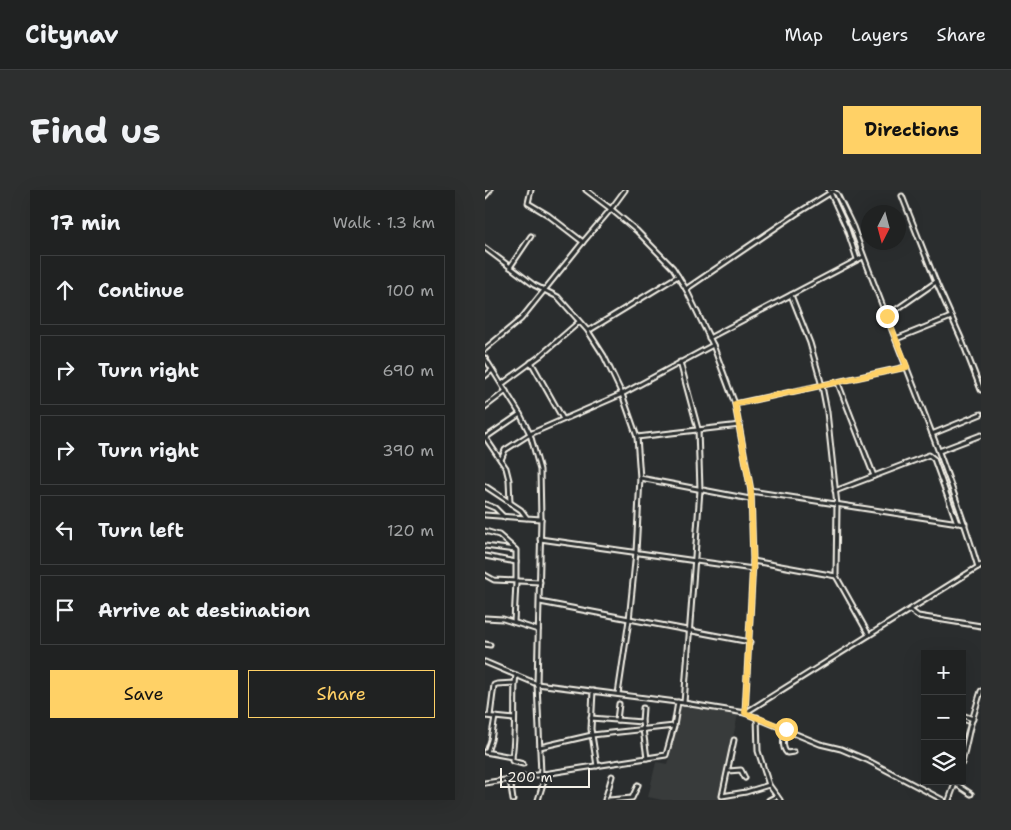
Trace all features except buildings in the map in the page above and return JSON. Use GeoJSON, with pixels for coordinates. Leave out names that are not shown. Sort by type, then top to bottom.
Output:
{"type":"FeatureCollection","features":[{"type":"Feature","properties":{"kind":"street"},"geometry":{"type":"LineString","coordinates":[[485,196],[490,190]]}},
{"type":"Feature","properties":{"kind":"street"},"geometry":{"type":"LineString","coordinates":[[531,190],[528,203],[548,215],[583,242]]}},
{"type":"Feature","properties":{"kind":"street"},"geometry":{"type":"LineString","coordinates":[[587,190],[637,231],[673,268],[686,289],[713,345],[735,404],[751,491],[753,568],[745,713]]}},
{"type":"Feature","properties":{"kind":"street"},"geometry":{"type":"LineString","coordinates":[[485,349],[521,319],[625,190]]}},
{"type":"Feature","properties":{"kind":"street"},"geometry":{"type":"LineString","coordinates":[[745,713],[979,566],[939,451],[853,227],[839,195],[831,191]]}},
{"type":"Feature","properties":{"kind":"street"},"geometry":{"type":"LineString","coordinates":[[831,191],[857,259]]}},
{"type":"Feature","properties":{"kind":"street"},"geometry":{"type":"LineString","coordinates":[[686,289],[831,191]]}},
{"type":"Feature","properties":{"kind":"street"},"geometry":{"type":"LineString","coordinates":[[903,196],[981,390]]}},
{"type":"Feature","properties":{"kind":"street"},"geometry":{"type":"LineString","coordinates":[[847,230],[853,227]]}},
{"type":"Feature","properties":{"kind":"street"},"geometry":{"type":"LineString","coordinates":[[510,267],[531,236]]}},
{"type":"Feature","properties":{"kind":"street"},"geometry":{"type":"LineString","coordinates":[[485,248],[534,285],[552,293],[564,303],[587,331],[604,356],[622,394],[637,437],[640,478],[636,552],[629,620],[618,694]]}},
{"type":"Feature","properties":{"kind":"street"},"geometry":{"type":"LineString","coordinates":[[709,338],[863,256]]}},
{"type":"Feature","properties":{"kind":"street"},"geometry":{"type":"LineString","coordinates":[[587,331],[678,276]]}},
{"type":"Feature","properties":{"kind":"street"},"geometry":{"type":"LineString","coordinates":[[887,316],[936,282]]}},
{"type":"Feature","properties":{"kind":"street"},"geometry":{"type":"LineString","coordinates":[[791,295],[809,343],[822,386],[827,412],[837,505],[836,576],[869,635]]}},
{"type":"Feature","properties":{"kind":"street"},"geometry":{"type":"LineString","coordinates":[[896,339],[951,317]]}},
{"type":"Feature","properties":{"kind":"street"},"geometry":{"type":"LineString","coordinates":[[501,384],[540,356],[579,322]]}},
{"type":"Feature","properties":{"kind":"street"},"geometry":{"type":"LineString","coordinates":[[501,460],[505,450],[530,434],[622,394],[713,345]]}},
{"type":"Feature","properties":{"kind":"street"},"geometry":{"type":"LineString","coordinates":[[485,358],[520,414],[530,434],[540,470],[541,520],[537,684],[541,774]]}},
{"type":"Feature","properties":{"kind":"street"},"geometry":{"type":"LineString","coordinates":[[531,362],[563,419]]}},
{"type":"Feature","properties":{"kind":"street"},"geometry":{"type":"LineString","coordinates":[[680,362],[698,429],[699,490],[684,703]]}},
{"type":"Feature","properties":{"kind":"street"},"geometry":{"type":"LineString","coordinates":[[735,404],[907,367]]}},
{"type":"Feature","properties":{"kind":"street"},"geometry":{"type":"LineString","coordinates":[[485,376],[493,370]]}},
{"type":"Feature","properties":{"kind":"street"},"geometry":{"type":"LineString","coordinates":[[838,383],[874,476]]}},
{"type":"Feature","properties":{"kind":"street"},"geometry":{"type":"LineString","coordinates":[[485,407],[506,391]]}},
{"type":"Feature","properties":{"kind":"street"},"geometry":{"type":"LineString","coordinates":[[510,503],[509,480],[501,460],[485,438],[520,414]]}},
{"type":"Feature","properties":{"kind":"street"},"geometry":{"type":"LineString","coordinates":[[932,434],[981,414]]}},
{"type":"Feature","properties":{"kind":"street"},"geometry":{"type":"LineString","coordinates":[[637,437],[739,425]]}},
{"type":"Feature","properties":{"kind":"street"},"geometry":{"type":"LineString","coordinates":[[939,451],[981,435]]}},
{"type":"Feature","properties":{"kind":"street"},"geometry":{"type":"LineString","coordinates":[[835,491],[925,456],[932,456],[957,523]]}},
{"type":"Feature","properties":{"kind":"street"},"geometry":{"type":"LineString","coordinates":[[640,478],[751,499]]}},
{"type":"Feature","properties":{"kind":"street"},"geometry":{"type":"LineString","coordinates":[[485,486],[521,510],[527,518]]}},
{"type":"Feature","properties":{"kind":"street"},"geometry":{"type":"LineString","coordinates":[[751,491],[965,524]]}},
{"type":"Feature","properties":{"kind":"street"},"geometry":{"type":"LineString","coordinates":[[485,504],[495,508],[504,517]]}},
{"type":"Feature","properties":{"kind":"street"},"geometry":{"type":"LineString","coordinates":[[485,515],[541,520]]}},
{"type":"Feature","properties":{"kind":"street"},"geometry":{"type":"LineString","coordinates":[[485,531],[499,535],[516,550],[517,582],[514,622]]}},
{"type":"Feature","properties":{"kind":"street"},"geometry":{"type":"LineString","coordinates":[[540,539],[753,568]]}},
{"type":"Feature","properties":{"kind":"street"},"geometry":{"type":"LineString","coordinates":[[485,546],[516,550]]}},
{"type":"Feature","properties":{"kind":"street"},"geometry":{"type":"LineString","coordinates":[[485,556],[517,562]]}},
{"type":"Feature","properties":{"kind":"street"},"geometry":{"type":"LineString","coordinates":[[753,561],[836,576]]}},
{"type":"Feature","properties":{"kind":"street"},"geometry":{"type":"LineString","coordinates":[[485,575],[495,580],[540,582]]}},
{"type":"Feature","properties":{"kind":"street"},"geometry":{"type":"LineString","coordinates":[[539,602],[689,632],[750,642]]}},
{"type":"Feature","properties":{"kind":"street"},"geometry":{"type":"LineString","coordinates":[[910,610],[918,616],[981,626]]}},
{"type":"Feature","properties":{"kind":"street"},"geometry":{"type":"LineString","coordinates":[[485,618],[514,622],[539,630]]}},
{"type":"Feature","properties":{"kind":"street"},"geometry":{"type":"LineString","coordinates":[[485,644],[490,645]]}},
{"type":"Feature","properties":{"kind":"street"},"geometry":{"type":"LineString","coordinates":[[485,662],[537,684],[678,702],[745,713],[820,744],[867,760],[941,799]]}},
{"type":"Feature","properties":{"kind":"street"},"geometry":{"type":"LineString","coordinates":[[511,757],[515,730],[516,675]]}},
{"type":"Feature","properties":{"kind":"street"},"geometry":{"type":"LineString","coordinates":[[515,683],[494,685],[487,716],[515,719]]}},
{"type":"Feature","properties":{"kind":"street"},"geometry":{"type":"LineString","coordinates":[[593,691],[591,718],[597,766]]}},
{"type":"Feature","properties":{"kind":"street"},"geometry":{"type":"LineString","coordinates":[[966,746],[981,691]]}},
{"type":"Feature","properties":{"kind":"street"},"geometry":{"type":"LineString","coordinates":[[485,783],[662,756],[667,753],[678,702]]}},
{"type":"Feature","properties":{"kind":"street"},"geometry":{"type":"LineString","coordinates":[[617,720],[619,704]]}},
{"type":"Feature","properties":{"kind":"street"},"geometry":{"type":"LineString","coordinates":[[643,708],[642,728],[647,758]]}},
{"type":"Feature","properties":{"kind":"street"},"geometry":{"type":"LineString","coordinates":[[966,716],[973,719]]}},
{"type":"Feature","properties":{"kind":"street"},"geometry":{"type":"LineString","coordinates":[[495,717],[491,740],[486,752],[511,757],[513,761],[523,764]]}},
{"type":"Feature","properties":{"kind":"street"},"geometry":{"type":"LineString","coordinates":[[757,717],[758,750],[769,785],[778,798],[769,800]]}},
{"type":"Feature","properties":{"kind":"street"},"geometry":{"type":"LineString","coordinates":[[591,718],[642,722]]}},
{"type":"Feature","properties":{"kind":"street"},"geometry":{"type":"LineString","coordinates":[[540,747],[592,735],[642,728],[674,726]]}},
{"type":"Feature","properties":{"kind":"street"},"geometry":{"type":"LineString","coordinates":[[786,729],[783,740],[785,751],[787,753],[793,752]]}},
{"type":"Feature","properties":{"kind":"street"},"geometry":{"type":"LineString","coordinates":[[734,740],[721,798],[769,785]]}},
{"type":"Feature","properties":{"kind":"street"},"geometry":{"type":"LineString","coordinates":[[727,770],[741,770],[745,778]]}},
{"type":"Feature","properties":{"kind":"street"},"geometry":{"type":"LineString","coordinates":[[538,800],[546,774]]}},
{"type":"Feature","properties":{"kind":"street"},"geometry":{"type":"LineString","coordinates":[[605,800],[612,776]]}},
{"type":"Feature","properties":{"kind":"street"},"geometry":{"type":"LineString","coordinates":[[510,780],[513,800]]}},
{"type":"Feature","properties":{"kind":"street"},"geometry":{"type":"LineString","coordinates":[[609,800],[632,798],[638,785]]}},
{"type":"Feature","properties":{"kind":"street"},"geometry":{"type":"LineString","coordinates":[[949,800],[955,785]]}},
{"type":"Feature","properties":{"kind":"street"},"geometry":{"type":"LineString","coordinates":[[959,785],[971,794]]}},
{"type":"Feature","properties":{"kind":"shaded area"},"geometry":{"type":"Polygon","coordinates":[[[680,706],[738,715],[719,800],[662,800],[648,797],[656,762],[668,764],[680,706]]]}},
{"type":"Feature","properties":{"kind":"route"},"geometry":{"type":"LineString","coordinates":[[786,729],[745,713],[753,561],[751,491],[735,404],[907,367],[887,316]]}}]}
